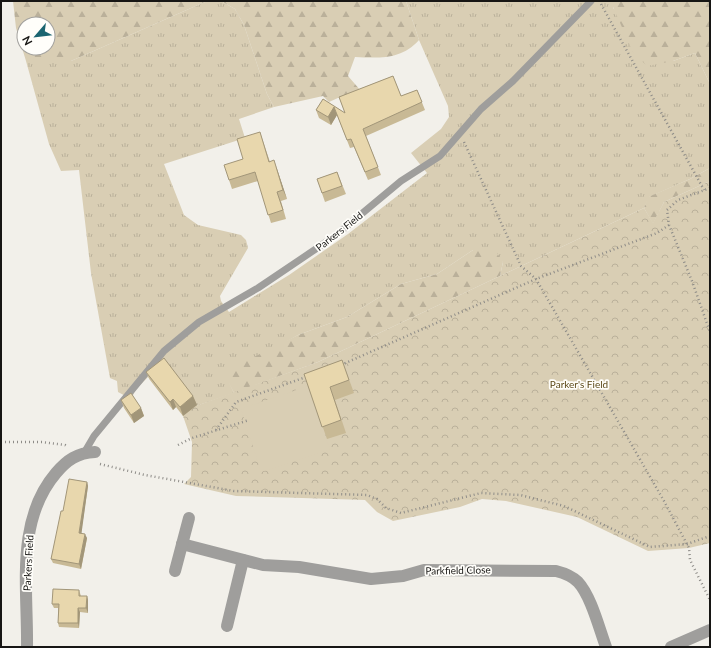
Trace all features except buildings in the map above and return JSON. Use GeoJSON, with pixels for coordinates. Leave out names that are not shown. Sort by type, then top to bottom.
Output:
{"type":"FeatureCollection","features":[{"type":"Feature","properties":{"kind":"street","name":"Parkers Field"},"geometry":{"type":"LineString","coordinates":[[27,647],[27,544],[33,515],[42,493],[52,477],[62,466],[85,454]]}},
{"type":"Feature","properties":{"kind":"street"},"geometry":{"type":"LineString","coordinates":[[175,571],[189,518]]}},
{"type":"Feature","properties":{"kind":"street","name":"Parkfield Close"},"geometry":{"type":"LineString","coordinates":[[182,544],[263,565],[299,567],[371,579],[404,576],[424,570],[556,571],[568,575],[585,591],[606,647]]}},
{"type":"Feature","properties":{"kind":"street"},"geometry":{"type":"LineString","coordinates":[[227,626],[243,560]]}},
{"type":"Feature","properties":{"kind":"street"},"geometry":{"type":"LineString","coordinates":[[670,647],[710,630]]}},
{"type":"Feature","properties":{"kind":"lane","name":"Parkers Field"},"geometry":{"type":"LineString","coordinates":[[85,454],[94,436],[164,351],[199,322],[258,288],[335,236],[401,181],[440,156],[481,110],[513,81],[591,1]]}},
{"type":"Feature","properties":{"kind":"path"},"geometry":{"type":"LineString","coordinates":[[599,1],[704,190]]}},
{"type":"Feature","properties":{"kind":"path"},"geometry":{"type":"LineString","coordinates":[[460,132],[521,266],[536,279],[664,501],[687,544],[690,560],[710,600]]}},
{"type":"Feature","properties":{"kind":"path"},"geometry":{"type":"LineString","coordinates":[[710,188],[678,200],[667,210],[669,225],[692,281],[710,332]]}},
{"type":"Feature","properties":{"kind":"path"},"geometry":{"type":"LineString","coordinates":[[337,366],[536,279],[657,233],[669,225]]}},
{"type":"Feature","properties":{"kind":"path"},"geometry":{"type":"LineString","coordinates":[[216,430],[236,402],[308,377]]}},
{"type":"Feature","properties":{"kind":"path"},"geometry":{"type":"LineString","coordinates":[[178,445],[192,438],[248,420]]}},
{"type":"Feature","properties":{"kind":"path"},"geometry":{"type":"LineString","coordinates":[[1,442],[42,442],[65,445],[85,454],[102,465],[145,475],[234,491],[367,495],[376,499],[386,508],[401,513],[481,493],[520,495],[564,506],[650,547],[687,544],[709,536]]}},
{"type":"Feature","properties":{"kind":"green space"},"geometry":{"type":"Polygon","coordinates":[[[13,1],[207,1],[71,61],[26,61],[24,56],[56,56],[56,16],[16,16],[16,28],[13,1]]]}},
{"type":"Feature","properties":{"kind":"green space"},"geometry":{"type":"Polygon","coordinates":[[[207,1],[221,1],[235,9],[244,25],[267,94],[274,107],[239,119],[245,138],[164,164],[184,215],[198,225],[241,235],[246,240],[248,248],[220,296],[221,301],[229,312],[289,275],[348,234],[427,173],[411,153],[441,129],[449,117],[448,106],[419,40],[406,1],[613,1],[613,8],[673,61],[695,53],[710,84],[710,168],[690,179],[649,197],[644,208],[500,276],[503,262],[473,250],[437,274],[401,284],[347,317],[298,335],[226,376],[234,393],[193,407],[196,405],[167,367],[150,380],[148,377],[136,389],[131,399],[118,392],[117,381],[110,378],[91,273],[79,170],[61,171],[49,144],[26,61],[71,61],[207,1]]]}},
{"type":"Feature","properties":{"kind":"green space"},"geometry":{"type":"Polygon","coordinates":[[[221,1],[406,1],[419,40],[405,51],[390,56],[373,58],[355,57],[348,76],[361,91],[356,98],[349,93],[329,102],[323,96],[274,107],[267,94],[244,25],[235,9],[221,1]]]}},
{"type":"Feature","properties":{"kind":"green space"},"geometry":{"type":"Polygon","coordinates":[[[613,1],[710,1],[710,84],[695,53],[673,61],[647,66],[633,52],[613,7],[613,1]]]}},
{"type":"Feature","properties":{"kind":"green space"},"geometry":{"type":"Polygon","coordinates":[[[710,168],[710,181],[664,202],[653,224],[644,208],[648,197],[690,179],[710,168]]]}},
{"type":"Feature","properties":{"kind":"green space","name":"Parker's Field"},"geometry":{"type":"Polygon","coordinates":[[[710,181],[710,543],[689,548],[648,551],[577,517],[506,501],[482,499],[460,507],[393,521],[377,512],[365,500],[236,496],[184,484],[191,477],[192,442],[183,416],[193,407],[318,362],[644,208],[653,223],[664,202],[710,181]]]}},
{"type":"Feature","properties":{"kind":"green space"},"geometry":{"type":"Polygon","coordinates":[[[473,250],[495,250],[503,262],[500,276],[318,362],[234,393],[225,376],[236,366],[298,335],[347,317],[401,284],[437,274],[473,250]]]}},
{"type":"Feature","properties":{"kind":"green space"},"geometry":{"type":"Polygon","coordinates":[[[308,386],[330,449],[261,472],[241,409],[308,386]]]}}]}
